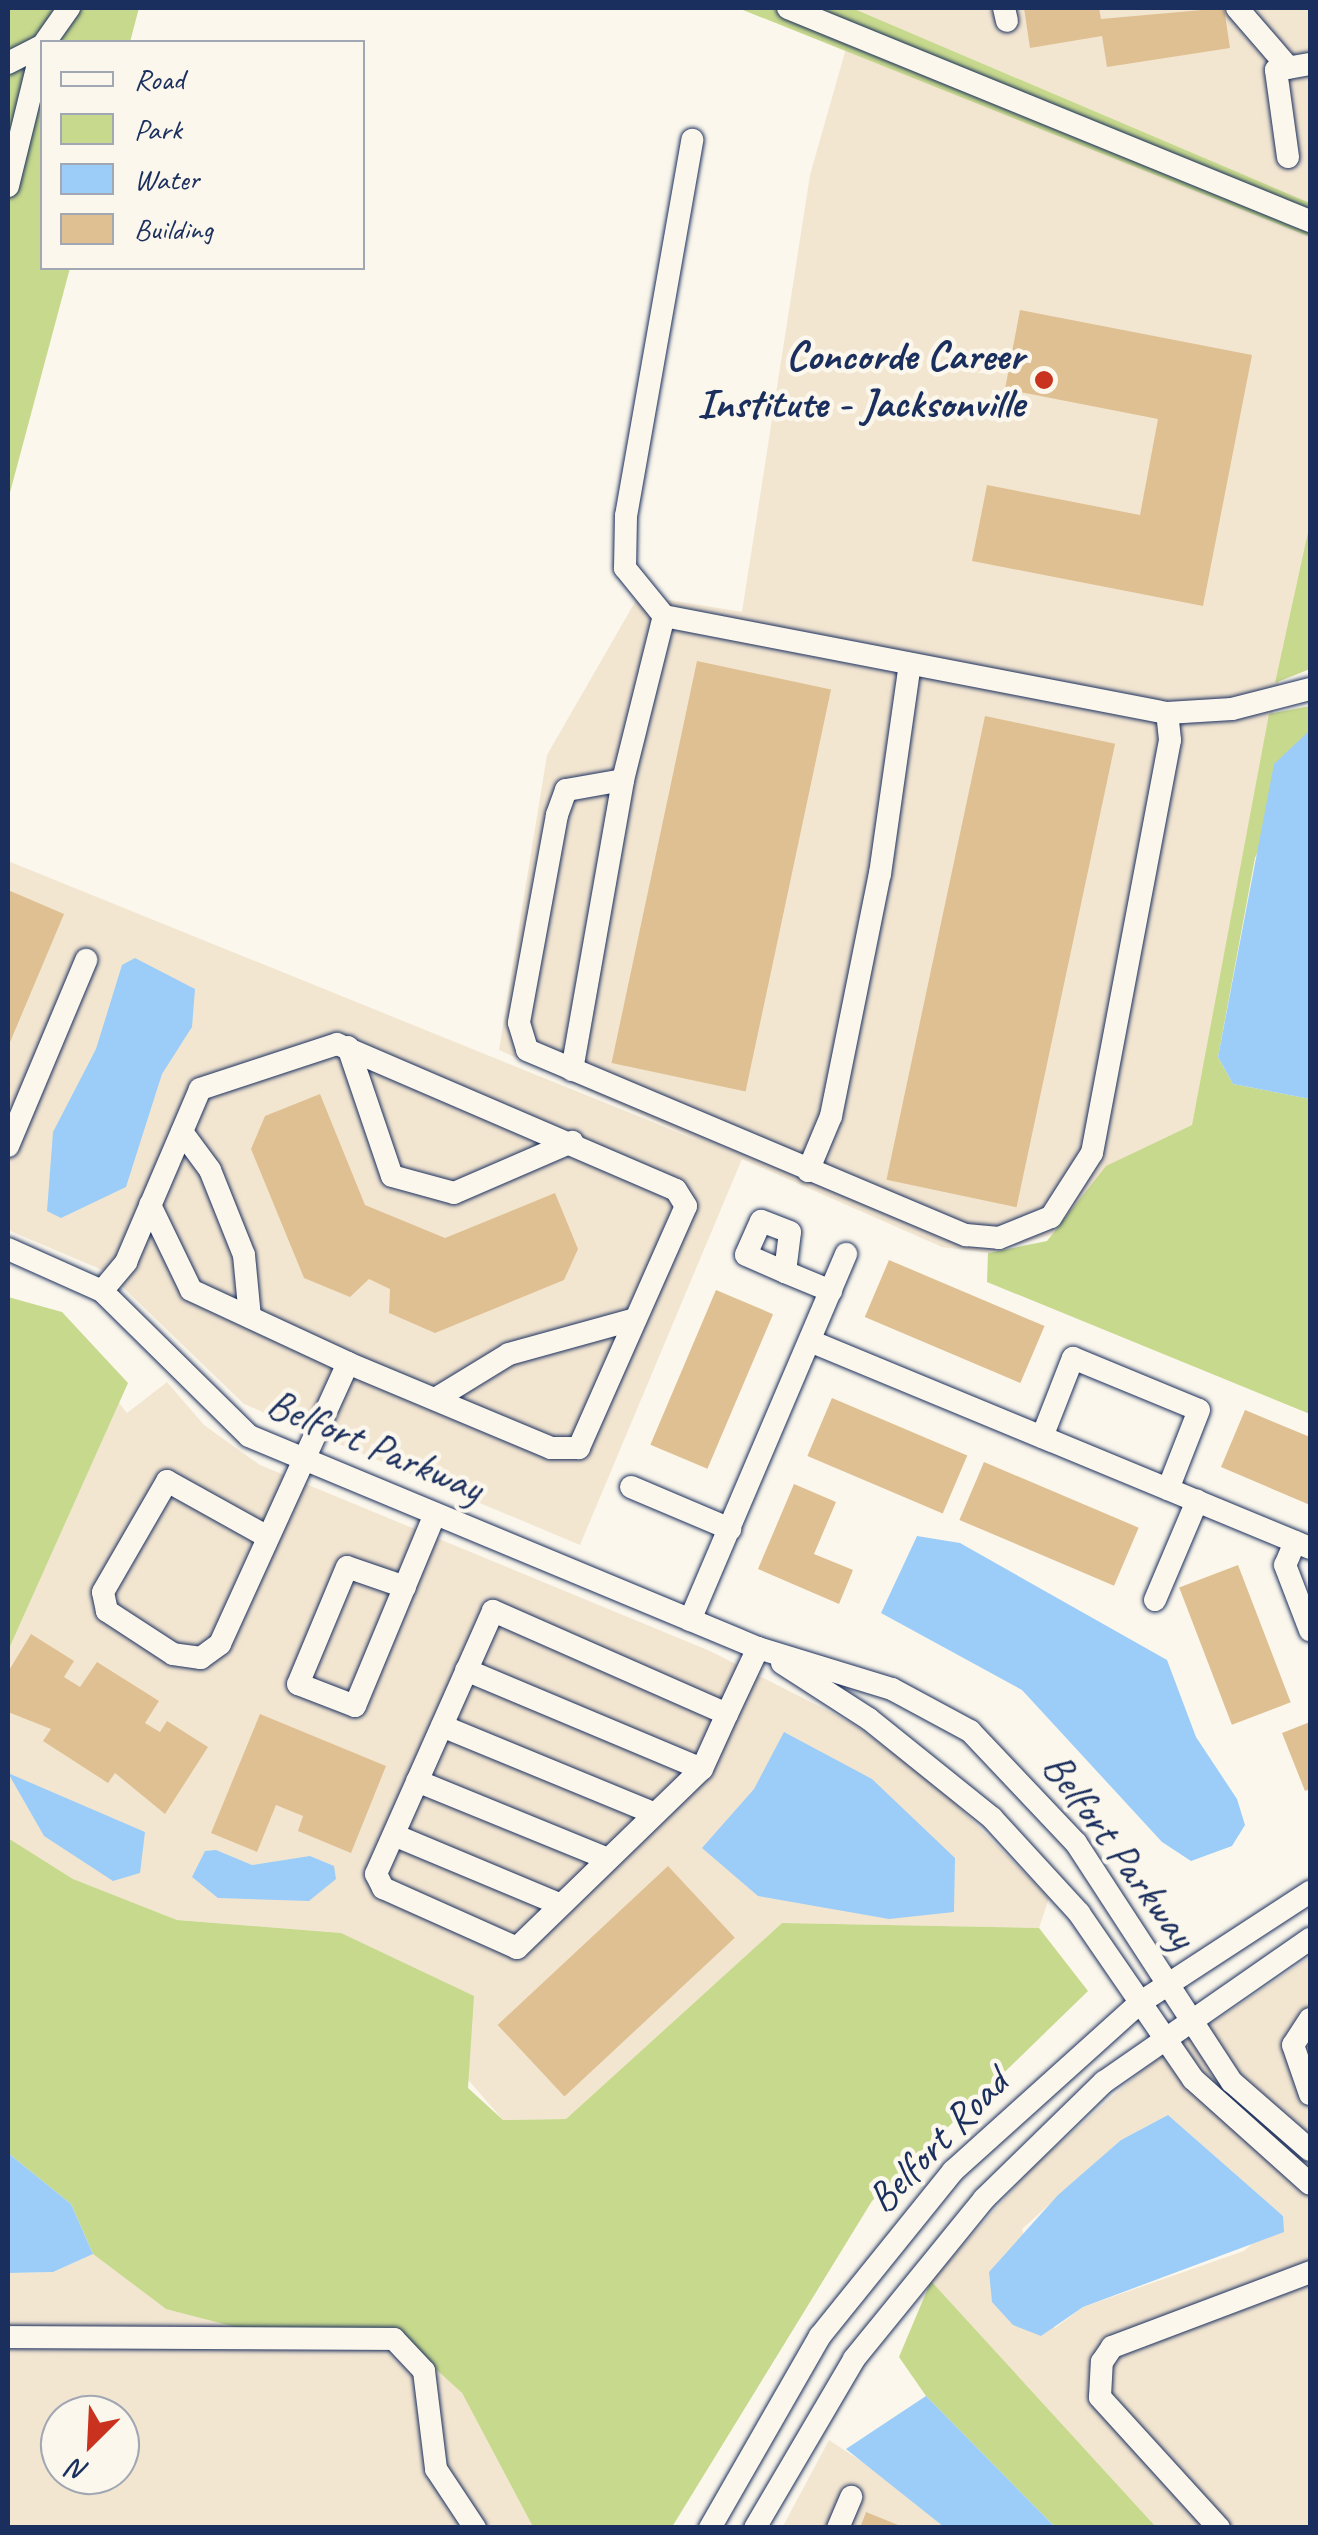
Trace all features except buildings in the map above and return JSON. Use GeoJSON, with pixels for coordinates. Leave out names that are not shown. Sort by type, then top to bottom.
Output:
{"type":"FeatureCollection","features":[{"type":"Feature","properties":{"kind":"street"},"geometry":{"type":"LineString","coordinates":[[47,40],[69,8]]}},
{"type":"Feature","properties":{"kind":"street"},"geometry":{"type":"LineString","coordinates":[[788,8],[1310,221]]}},
{"type":"Feature","properties":{"kind":"street"},"geometry":{"type":"LineString","coordinates":[[1237,8],[1300,66]]}},
{"type":"Feature","properties":{"kind":"street"},"geometry":{"type":"LineString","coordinates":[[8,63],[40,47]]}},
{"type":"Feature","properties":{"kind":"street"},"geometry":{"type":"LineString","coordinates":[[8,186],[40,58]]}},
{"type":"Feature","properties":{"kind":"street"},"geometry":{"type":"LineString","coordinates":[[1288,157],[1276,70],[1300,66]]}},
{"type":"Feature","properties":{"kind":"street"},"geometry":{"type":"LineString","coordinates":[[692,140],[626,516],[625,568],[664,616],[1167,712],[1232,709],[1310,689]]}},
{"type":"Feature","properties":{"kind":"street"},"geometry":{"type":"LineString","coordinates":[[572,1070],[624,780],[664,616]]}},
{"type":"Feature","properties":{"kind":"street"},"geometry":{"type":"LineString","coordinates":[[808,1171],[831,1116],[880,874],[910,664]]}},
{"type":"Feature","properties":{"kind":"street"},"geometry":{"type":"LineString","coordinates":[[624,780],[566,790],[522,1004],[527,1050],[966,1235],[999,1238],[1051,1217],[1092,1154],[1170,740],[1167,712]]}},
{"type":"Feature","properties":{"kind":"street"},"geometry":{"type":"LineString","coordinates":[[8,1146],[86,960]]}},
{"type":"Feature","properties":{"kind":"street"},"geometry":{"type":"LineString","coordinates":[[348,1047],[392,1176],[454,1193],[572,1142]]}},
{"type":"Feature","properties":{"kind":"street"},"geometry":{"type":"LineString","coordinates":[[102,1291],[150,1205],[200,1088],[348,1047],[676,1190],[686,1206],[580,1448],[551,1448],[348,1363],[191,1290],[150,1205]]}},
{"type":"Feature","properties":{"kind":"street"},"geometry":{"type":"LineString","coordinates":[[182,1132],[210,1170],[244,1255],[250,1317]]}},
{"type":"Feature","properties":{"kind":"street","name":"Belfort Parkway"},"geometry":{"type":"LineString","coordinates":[[8,1249],[102,1291],[226,1420],[300,1458],[758,1648],[892,1689],[999,1754],[1076,1843],[1232,2082],[1310,2150]]}},
{"type":"Feature","properties":{"kind":"street"},"geometry":{"type":"LineString","coordinates":[[690,1620],[846,1254]]}},
{"type":"Feature","properties":{"kind":"street"},"geometry":{"type":"LineString","coordinates":[[785,1272],[831,1292]]}},
{"type":"Feature","properties":{"kind":"street"},"geometry":{"type":"LineString","coordinates":[[438,1398],[509,1354],[635,1318]]}},
{"type":"Feature","properties":{"kind":"street"},"geometry":{"type":"LineString","coordinates":[[810,1341],[1303,1545],[1284,1565],[1310,1630]]}},
{"type":"Feature","properties":{"kind":"street"},"geometry":{"type":"LineString","coordinates":[[1042,1437],[1072,1358],[1199,1410],[1168,1489]]}},
{"type":"Feature","properties":{"kind":"street"},"geometry":{"type":"LineString","coordinates":[[266,1536],[167,1481],[103,1592],[107,1612],[173,1654],[201,1658],[220,1644],[300,1458],[348,1363]]}},
{"type":"Feature","properties":{"kind":"street"},"geometry":{"type":"LineString","coordinates":[[632,1486],[730,1529]]}},
{"type":"Feature","properties":{"kind":"street"},"geometry":{"type":"LineString","coordinates":[[1154,1600],[1197,1501]]}},
{"type":"Feature","properties":{"kind":"street"},"geometry":{"type":"LineString","coordinates":[[404,1586],[347,1566],[298,1684],[355,1706],[435,1514]]}},
{"type":"Feature","properties":{"kind":"street"},"geometry":{"type":"LineString","coordinates":[[727,1714],[492,1611],[376,1874],[384,1888],[517,1948],[702,1768],[758,1648]]}},
{"type":"Feature","properties":{"kind":"street","name":"Belfort Parkway"},"geometry":{"type":"LineString","coordinates":[[758,1648],[965,1793],[1079,1914],[1164,2036],[1238,2128],[1310,2184]]}},
{"type":"Feature","properties":{"kind":"street"},"geometry":{"type":"LineString","coordinates":[[466,1670],[702,1768]]}},
{"type":"Feature","properties":{"kind":"street"},"geometry":{"type":"LineString","coordinates":[[442,1726],[655,1814]]}},
{"type":"Feature","properties":{"kind":"street"},"geometry":{"type":"LineString","coordinates":[[417,1781],[608,1860]]}},
{"type":"Feature","properties":{"kind":"street"},"geometry":{"type":"LineString","coordinates":[[394,1835],[561,1905]]}},
{"type":"Feature","properties":{"kind":"street","name":"Belfort Road"},"geometry":{"type":"LineString","coordinates":[[710,2528],[778,2400],[856,2285],[953,2171],[1141,2002],[1310,1892]]}},
{"type":"Feature","properties":{"kind":"street","name":"Belfort Road"},"geometry":{"type":"LineString","coordinates":[[755,2528],[889,2310],[1060,2122],[1164,2036],[1310,1939]]}},
{"type":"Feature","properties":{"kind":"street"},"geometry":{"type":"LineString","coordinates":[[1310,2019],[1294,2044],[1310,2094]]}},
{"type":"Feature","properties":{"kind":"street"},"geometry":{"type":"LineString","coordinates":[[1218,2528],[1100,2397],[1102,2362],[1112,2347],[1310,2272]]}},
{"type":"Feature","properties":{"kind":"street"},"geometry":{"type":"LineString","coordinates":[[8,2337],[394,2339],[424,2371],[436,2469],[475,2528]]}},
{"type":"Feature","properties":{"kind":"street"},"geometry":{"type":"LineString","coordinates":[[838,2528],[850,2497]]}},
{"type":"Feature","properties":{"kind":"shaded area"},"geometry":{"type":"Polygon","coordinates":[[[852,8],[1308,8],[1310,203],[852,8]]]}},
{"type":"Feature","properties":{"kind":"shaded area"},"geometry":{"type":"Polygon","coordinates":[[[847,45],[1310,237],[1310,523],[1192,1125],[1107,1166],[1054,1234],[988,1253],[942,1247],[742,1159],[580,1545],[244,1404],[107,1272],[8,1230],[8,861],[702,1142],[499,1050],[547,755],[639,595],[742,612],[810,175],[847,45]]]}},
{"type":"Feature","properties":{"kind":"shaded area"},"geometry":{"type":"Polygon","coordinates":[[[167,1382],[204,1425],[260,1465],[710,1651],[852,1723],[940,1788],[1049,1898],[1039,1928],[782,1923],[566,2119],[503,2120],[341,1933],[177,1920],[73,1879],[8,1838],[8,1651],[119,1403],[127,1413],[167,1382]]]}},
{"type":"Feature","properties":{"kind":"shaded area"},"geometry":{"type":"Polygon","coordinates":[[[1310,1957],[1310,2527],[1156,2527],[931,2281],[1034,2166],[1145,2068],[1310,1957]],[[1168,2115],[1121,2140],[1022,2229],[1055,2328],[1083,2307],[1244,2251],[1283,2216],[1168,2115]]]}},
{"type":"Feature","properties":{"kind":"shaded area"},"geometry":{"type":"Polygon","coordinates":[[[93,2254],[166,2309],[408,2344],[462,2393],[533,2527],[8,2528],[8,2273],[53,2272],[93,2254]]]}},
{"type":"Feature","properties":{"kind":"shaded area"},"geometry":{"type":"Polygon","coordinates":[[[829,2440],[885,2477],[944,2527],[782,2528],[829,2440]]]}},
{"type":"Feature","properties":{"kind":"green space"},"geometry":{"type":"Polygon","coordinates":[[[8,8],[139,8],[131,40],[40,40],[40,270],[69,270],[8,500],[8,8]]]}},
{"type":"Feature","properties":{"kind":"green space"},"geometry":{"type":"Polygon","coordinates":[[[738,8],[852,8],[1310,203],[1310,237],[738,8]]]}},
{"type":"Feature","properties":{"kind":"green space"},"geometry":{"type":"Polygon","coordinates":[[[1310,523],[1310,669],[1275,683],[1310,523]]]}},
{"type":"Feature","properties":{"kind":"green space"},"geometry":{"type":"Polygon","coordinates":[[[1310,706],[1310,730],[1255,858],[1218,1057],[1233,1084],[1310,1099],[1310,1414],[987,1282],[988,1253],[1047,1241],[1106,1166],[1192,1125],[1269,714],[1310,706]]]}},
{"type":"Feature","properties":{"kind":"green space"},"geometry":{"type":"Polygon","coordinates":[[[8,1297],[62,1312],[128,1383],[8,1651],[8,1297]]]}},
{"type":"Feature","properties":{"kind":"green space"},"geometry":{"type":"Polygon","coordinates":[[[8,1838],[73,1879],[177,1920],[341,1933],[474,1996],[468,2088],[503,2120],[566,2119],[782,1923],[1039,1928],[1088,1991],[872,2201],[672,2527],[533,2527],[462,2393],[408,2344],[247,2330],[166,2309],[93,2254],[71,2204],[8,2153],[8,1838]]]}},
{"type":"Feature","properties":{"kind":"green space"},"geometry":{"type":"Polygon","coordinates":[[[931,2281],[1156,2527],[1055,2527],[926,2396],[899,2357],[931,2281]]]}},
{"type":"Feature","properties":{"kind":"water"},"geometry":{"type":"Polygon","coordinates":[[[1310,730],[1310,1099],[1233,1084],[1218,1057],[1274,764],[1310,730]]]}},
{"type":"Feature","properties":{"kind":"water"},"geometry":{"type":"Polygon","coordinates":[[[135,958],[195,989],[192,1027],[162,1074],[126,1187],[61,1218],[47,1211],[53,1132],[96,1049],[122,965],[135,958]]]}},
{"type":"Feature","properties":{"kind":"water"},"geometry":{"type":"Polygon","coordinates":[[[917,1536],[960,1543],[1167,1660],[1196,1737],[1237,1799],[1245,1825],[1232,1846],[1191,1861],[1162,1842],[1022,1690],[881,1613],[917,1536]]]}},
{"type":"Feature","properties":{"kind":"water"},"geometry":{"type":"Polygon","coordinates":[[[784,1732],[872,1779],[955,1858],[954,1912],[889,1919],[758,1896],[702,1848],[754,1789],[784,1732]]]}},
{"type":"Feature","properties":{"kind":"water"},"geometry":{"type":"Polygon","coordinates":[[[8,1773],[145,1832],[140,1873],[113,1881],[44,1836],[8,1773]]]}},
{"type":"Feature","properties":{"kind":"water"},"geometry":{"type":"Polygon","coordinates":[[[216,1850],[252,1865],[310,1856],[334,1866],[336,1879],[309,1901],[218,1898],[192,1877],[205,1851],[216,1850]]]}},
{"type":"Feature","properties":{"kind":"water"},"geometry":{"type":"Polygon","coordinates":[[[1168,2115],[1283,2216],[1284,2232],[1083,2307],[1041,2336],[1013,2325],[992,2302],[989,2272],[1058,2195],[1121,2140],[1168,2115]]]}},
{"type":"Feature","properties":{"kind":"water"},"geometry":{"type":"Polygon","coordinates":[[[8,2153],[71,2204],[93,2254],[53,2272],[8,2273],[8,2153]]]}},
{"type":"Feature","properties":{"kind":"water"},"geometry":{"type":"Polygon","coordinates":[[[926,2396],[1055,2527],[944,2527],[846,2449],[926,2396]]]}},
{"type":"Feature","properties":{"kind":"place","name":"Concorde Career Institute - Jacksonville"},"geometry":{"type":"Point","coordinates":[1044,380]}}]}
